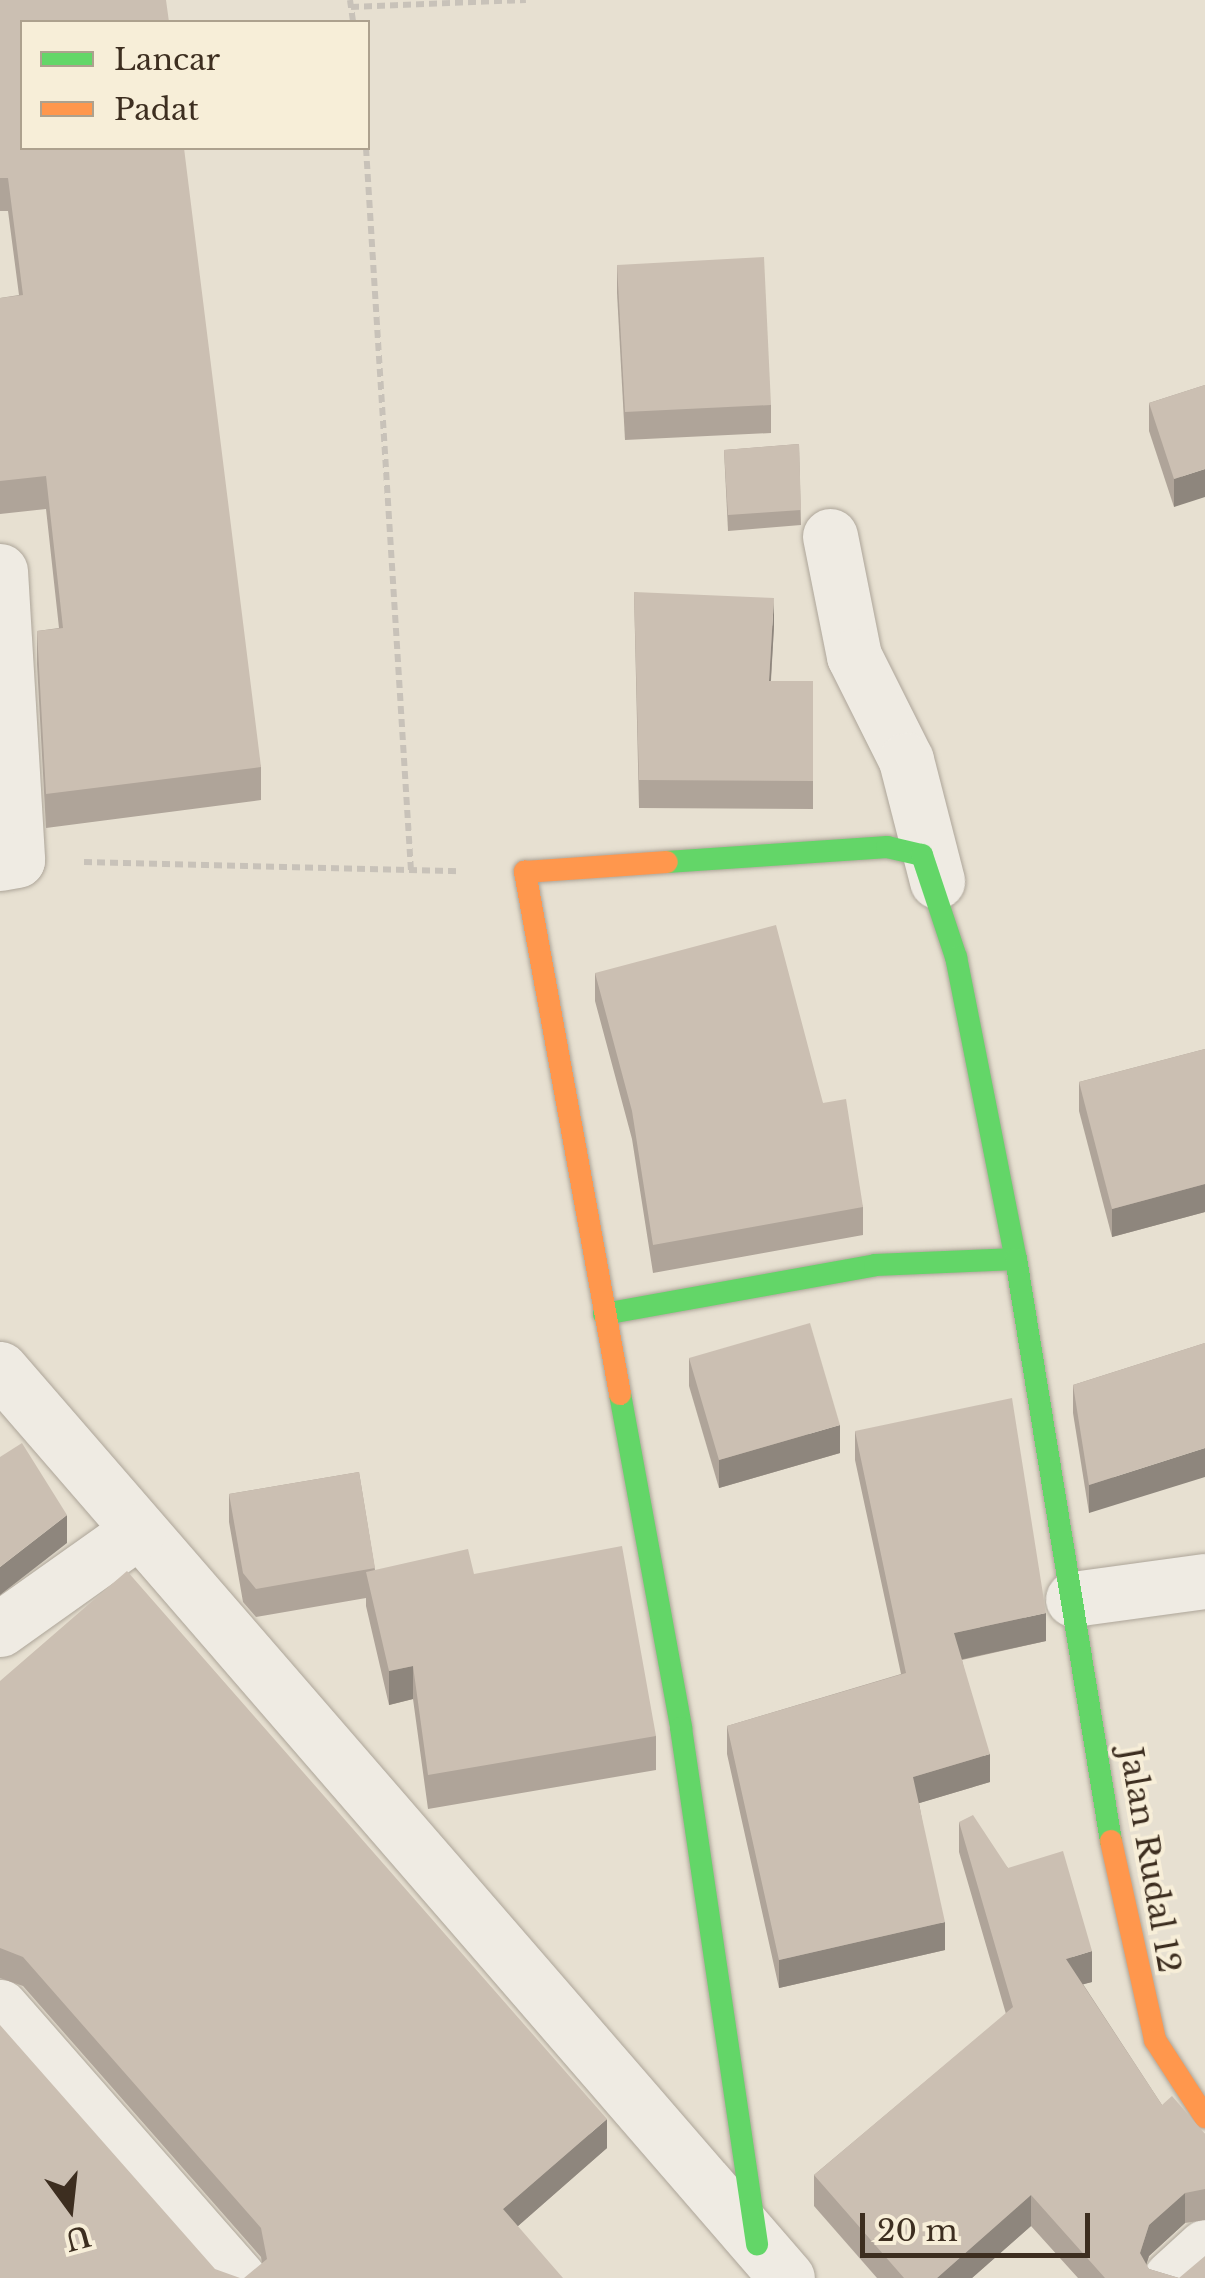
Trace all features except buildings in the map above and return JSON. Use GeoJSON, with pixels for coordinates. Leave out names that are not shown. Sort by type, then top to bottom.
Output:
{"type":"FeatureCollection","features":[{"type":"Feature","properties":{"kind":"street"},"geometry":{"type":"LineString","coordinates":[[830,536],[854,656],[906,760],[937,881]]}},
{"type":"Feature","properties":{"kind":"street"},"geometry":{"type":"LineString","coordinates":[[2,603],[9,862]]}},
{"type":"Feature","properties":{"kind":"street"},"geometry":{"type":"LineString","coordinates":[[772,2261],[525,872],[887,847],[922,854],[937,881]]}},
{"type":"Feature","properties":{"kind":"street","name":"Jalan Rudal 12"},"geometry":{"type":"LineString","coordinates":[[937,881],[1016,1259],[1130,1960],[1155,2040],[1205,2117]]}},
{"type":"Feature","properties":{"kind":"street"},"geometry":{"type":"LineString","coordinates":[[604,1314],[875,1265],[1016,1259]]}},
{"type":"Feature","properties":{"kind":"street"},"geometry":{"type":"LineString","coordinates":[[0,1370],[772,2261]]}},
{"type":"Feature","properties":{"kind":"street"},"geometry":{"type":"LineString","coordinates":[[0,1629],[138,1531]]}},
{"type":"Feature","properties":{"kind":"street"},"geometry":{"type":"LineString","coordinates":[[1073,1600],[1205,1581]]}},
{"type":"Feature","properties":{"kind":"street"},"geometry":{"type":"LineString","coordinates":[[0,2007],[238,2278]]}},
{"type":"Feature","properties":{"kind":"street"},"geometry":{"type":"LineString","coordinates":[[1171,2278],[1205,2247]]}},
{"type":"Feature","properties":{"kind":"path"},"geometry":{"type":"LineString","coordinates":[[351,3],[526,0]]}},
{"type":"Feature","properties":{"kind":"path"},"geometry":{"type":"LineString","coordinates":[[366,150],[411,870]]}},
{"type":"Feature","properties":{"kind":"path"},"geometry":{"type":"LineString","coordinates":[[9,862],[525,872]]}},
{"type":"Feature","properties":{"kind":"traffic: fast"},"geometry":{"type":"LineString","coordinates":[[667,862],[887,847],[922,855],[956,957],[1016,1259]]}},
{"type":"Feature","properties":{"kind":"traffic: fast"},"geometry":{"type":"LineString","coordinates":[[604,1314],[875,1265],[1016,1259],[1111,1841]]}},
{"type":"Feature","properties":{"kind":"traffic: fast"},"geometry":{"type":"LineString","coordinates":[[620,1394],[681,1728],[757,2244]]}},
{"type":"Feature","properties":{"kind":"traffic: slow"},"geometry":{"type":"LineString","coordinates":[[620,1394],[525,872],[667,862]]}},
{"type":"Feature","properties":{"kind":"traffic: slow"},"geometry":{"type":"LineString","coordinates":[[1111,1841],[1155,2040],[1205,2117]]}}]}
